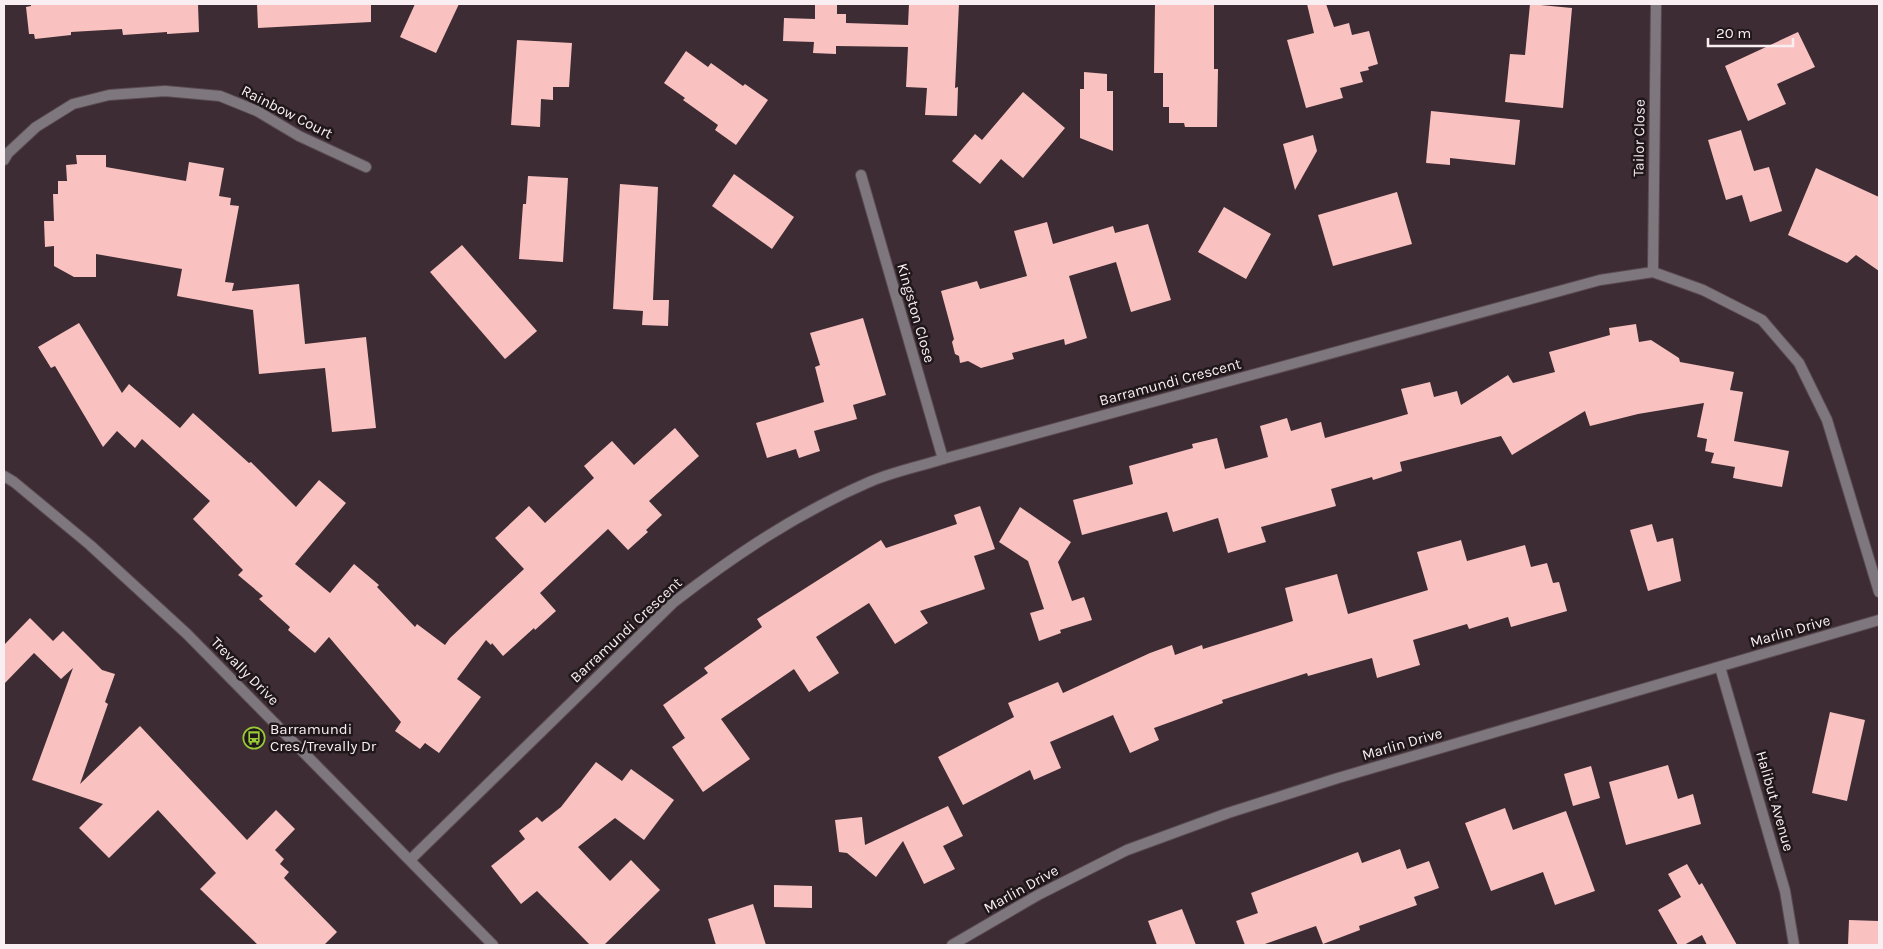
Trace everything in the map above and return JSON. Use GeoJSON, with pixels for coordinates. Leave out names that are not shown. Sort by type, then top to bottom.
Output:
{"type":"FeatureCollection","features":[{"type":"Feature","properties":{"kind":"street","name":"Tailor Close"},"geometry":{"type":"LineString","coordinates":[[1653,272],[1656,4]]}},
{"type":"Feature","properties":{"kind":"street","name":"Rainbow Court"},"geometry":{"type":"LineString","coordinates":[[4,160],[8,153],[36,127],[73,104],[109,95],[165,91],[220,96],[257,111],[299,136],[366,167]]}},
{"type":"Feature","properties":{"kind":"street","name":"Kingston Close"},"geometry":{"type":"LineString","coordinates":[[861,175],[943,459]]}},
{"type":"Feature","properties":{"kind":"street","name":"Barramundi Crescent"},"geometry":{"type":"LineString","coordinates":[[410,860],[674,602],[722,565],[768,534],[815,508],[869,482],[943,459],[1600,280],[1653,272],[1704,290],[1762,320],[1799,363],[1827,420],[1879,592]]}},
{"type":"Feature","properties":{"kind":"street","name":"Trevally Drive"},"geometry":{"type":"LineString","coordinates":[[4,476],[14,482],[90,545],[187,634],[493,945]]}},
{"type":"Feature","properties":{"kind":"street","name":"Marlin Drive"},"geometry":{"type":"LineString","coordinates":[[952,945],[1038,895],[1127,850],[1228,813],[1338,778],[1879,620]]}},
{"type":"Feature","properties":{"kind":"street","name":"Halibut Avenue"},"geometry":{"type":"LineString","coordinates":[[1720,667],[1786,891],[1794,945]]}},
{"type":"Feature","properties":{"kind":"building"},"geometry":{"type":"Polygon","coordinates":[[[31,4],[198,4],[199,32],[123,35],[122,29],[71,32],[71,35],[35,39],[34,34],[29,34],[26,7],[31,6],[31,4]]]}},
{"type":"Feature","properties":{"kind":"building"},"geometry":{"type":"Polygon","coordinates":[[[257,4],[371,4],[371,22],[258,28],[257,4]]]}},
{"type":"Feature","properties":{"kind":"building"},"geometry":{"type":"Polygon","coordinates":[[[415,4],[459,4],[436,53],[400,37],[415,4]]]}},
{"type":"Feature","properties":{"kind":"building"},"geometry":{"type":"Polygon","coordinates":[[[815,4],[837,4],[837,14],[846,14],[846,23],[908,25],[909,4],[959,4],[955,88],[958,87],[957,116],[925,115],[927,88],[906,87],[908,47],[836,46],[836,54],[813,53],[814,42],[783,41],[784,18],[815,19],[815,4]]]}},
{"type":"Feature","properties":{"kind":"building"},"geometry":{"type":"Polygon","coordinates":[[[1155,4],[1214,4],[1214,69],[1218,69],[1217,127],[1185,127],[1184,123],[1169,123],[1169,107],[1163,107],[1163,73],[1154,73],[1155,4]]]}},
{"type":"Feature","properties":{"kind":"building"},"geometry":{"type":"Polygon","coordinates":[[[1307,4],[1326,4],[1334,27],[1349,23],[1352,35],[1369,31],[1378,64],[1368,67],[1369,70],[1360,72],[1363,82],[1340,88],[1343,98],[1306,108],[1287,40],[1314,33],[1307,4]]]}},
{"type":"Feature","properties":{"kind":"building"},"geometry":{"type":"Polygon","coordinates":[[[1530,4],[1572,8],[1563,108],[1505,102],[1510,54],[1525,55],[1530,4]]]}},
{"type":"Feature","properties":{"kind":"building"},"geometry":{"type":"Polygon","coordinates":[[[1798,32],[1815,67],[1777,84],[1786,104],[1748,121],[1725,66],[1798,32]]]}},
{"type":"Feature","properties":{"kind":"building"},"geometry":{"type":"Polygon","coordinates":[[[517,40],[572,43],[569,87],[553,87],[553,100],[541,99],[540,127],[511,125],[517,40]]]}},
{"type":"Feature","properties":{"kind":"building"},"geometry":{"type":"Polygon","coordinates":[[[686,51],[708,67],[711,63],[743,86],[745,84],[768,100],[736,145],[715,130],[718,125],[683,100],[685,98],[664,83],[686,51]]]}},
{"type":"Feature","properties":{"kind":"building"},"geometry":{"type":"Polygon","coordinates":[[[1084,72],[1107,74],[1107,91],[1113,91],[1113,151],[1080,138],[1080,89],[1084,89],[1084,72]]]}},
{"type":"Feature","properties":{"kind":"building"},"geometry":{"type":"Polygon","coordinates":[[[1023,92],[1065,128],[1023,178],[1001,159],[980,184],[952,161],[975,134],[982,140],[1023,92]]]}},
{"type":"Feature","properties":{"kind":"building"},"geometry":{"type":"Polygon","coordinates":[[[1431,111],[1520,120],[1515,165],[1450,158],[1450,165],[1426,163],[1431,111]]]}},
{"type":"Feature","properties":{"kind":"building"},"geometry":{"type":"Polygon","coordinates":[[[1741,130],[1754,171],[1769,167],[1782,211],[1750,222],[1742,195],[1726,200],[1708,140],[1741,130]]]}},
{"type":"Feature","properties":{"kind":"building"},"geometry":{"type":"Polygon","coordinates":[[[1313,135],[1317,151],[1295,190],[1283,144],[1313,135]]]}},
{"type":"Feature","properties":{"kind":"building"},"geometry":{"type":"Polygon","coordinates":[[[76,155],[106,155],[106,167],[186,181],[189,162],[224,168],[219,196],[231,198],[230,205],[239,206],[225,282],[234,283],[232,291],[299,284],[305,344],[366,337],[376,428],[332,432],[325,368],[259,374],[253,310],[177,296],[182,269],[96,254],[96,277],[74,277],[54,266],[54,246],[45,247],[44,221],[54,221],[53,194],[58,194],[58,181],[67,181],[66,165],[77,164],[76,155]]]}},
{"type":"Feature","properties":{"kind":"building"},"geometry":{"type":"Polygon","coordinates":[[[1816,168],[1879,197],[1879,271],[1856,255],[1847,263],[1788,235],[1816,168]]]}},
{"type":"Feature","properties":{"kind":"building"},"geometry":{"type":"Polygon","coordinates":[[[734,174],[794,217],[772,249],[712,206],[734,174]]]}},
{"type":"Feature","properties":{"kind":"building"},"geometry":{"type":"Polygon","coordinates":[[[528,176],[568,178],[563,262],[519,259],[523,204],[526,204],[528,176]]]}},
{"type":"Feature","properties":{"kind":"building"},"geometry":{"type":"Polygon","coordinates":[[[620,184],[658,187],[653,300],[669,300],[668,326],[642,325],[643,311],[613,309],[620,184]]]}},
{"type":"Feature","properties":{"kind":"building"},"geometry":{"type":"Polygon","coordinates":[[[1397,192],[1412,244],[1333,266],[1318,215],[1397,192]]]}},
{"type":"Feature","properties":{"kind":"building"},"geometry":{"type":"Polygon","coordinates":[[[1224,207],[1271,234],[1246,279],[1198,252],[1224,207]]]}},
{"type":"Feature","properties":{"kind":"building"},"geometry":{"type":"Polygon","coordinates":[[[1047,222],[1053,244],[1113,226],[1115,233],[1148,224],[1171,300],[1131,312],[1116,262],[1069,276],[1087,338],[1065,345],[1064,339],[1012,353],[1014,359],[981,368],[968,361],[960,363],[959,356],[955,354],[952,342],[954,339],[941,291],[977,281],[980,289],[1027,276],[1014,231],[1047,222]]]}},
{"type":"Feature","properties":{"kind":"building"},"geometry":{"type":"Polygon","coordinates":[[[462,245],[537,331],[505,359],[430,272],[462,245]]]}},
{"type":"Feature","properties":{"kind":"building"},"geometry":{"type":"Polygon","coordinates":[[[863,318],[886,395],[853,405],[857,419],[814,431],[820,451],[799,458],[796,449],[767,458],[756,423],[824,402],[815,367],[820,365],[810,333],[863,318]]]}},
{"type":"Feature","properties":{"kind":"building"},"geometry":{"type":"Polygon","coordinates":[[[79,323],[122,393],[129,384],[180,428],[193,413],[249,463],[251,462],[296,507],[319,480],[346,503],[295,564],[330,593],[354,564],[379,585],[377,587],[415,627],[417,624],[445,645],[450,638],[524,569],[495,538],[529,506],[545,523],[594,478],[584,466],[612,441],[634,465],[675,428],[699,456],[649,501],[662,515],[646,530],[648,532],[628,550],[608,529],[540,593],[556,611],[503,656],[492,643],[491,645],[486,640],[457,679],[481,697],[439,753],[425,743],[420,749],[395,731],[401,722],[329,637],[315,653],[288,630],[290,627],[259,599],[263,596],[238,575],[243,570],[193,519],[210,501],[142,439],[135,448],[117,431],[103,447],[55,366],[51,368],[38,347],[79,323]]]}},
{"type":"Feature","properties":{"kind":"building"},"geometry":{"type":"Polygon","coordinates":[[[1636,324],[1639,342],[1651,340],[1679,358],[1680,362],[1734,372],[1730,390],[1743,392],[1734,441],[1789,451],[1782,487],[1733,478],[1735,467],[1711,463],[1714,453],[1705,451],[1707,439],[1697,437],[1704,403],[1638,414],[1590,426],[1585,411],[1512,455],[1501,436],[1400,462],[1402,471],[1373,480],[1372,477],[1331,489],[1336,506],[1261,527],[1266,542],[1228,553],[1218,518],[1173,532],[1167,512],[1082,535],[1073,500],[1133,484],[1129,466],[1193,448],[1192,444],[1217,438],[1225,469],[1268,457],[1260,426],[1287,418],[1291,431],[1321,422],[1325,438],[1408,414],[1401,389],[1430,382],[1434,397],[1457,391],[1461,405],[1508,375],[1513,383],[1555,372],[1549,352],[1610,335],[1609,328],[1636,324]]]}},
{"type":"Feature","properties":{"kind":"building"},"geometry":{"type":"Polygon","coordinates":[[[980,506],[995,549],[974,556],[985,589],[920,611],[928,623],[895,644],[869,603],[816,637],[839,673],[809,692],[794,669],[721,719],[750,759],[703,792],[672,747],[685,738],[663,705],[708,673],[704,668],[762,627],[757,619],[881,540],[886,548],[957,524],[954,515],[980,506]]]}},
{"type":"Feature","properties":{"kind":"building"},"geometry":{"type":"Polygon","coordinates":[[[1020,507],[1071,542],[1058,562],[1072,601],[1084,597],[1092,620],[1060,630],[1061,633],[1039,641],[1030,613],[1044,609],[1028,561],[999,542],[1020,507]]]}},
{"type":"Feature","properties":{"kind":"building"},"geometry":{"type":"Polygon","coordinates":[[[1652,524],[1657,542],[1673,538],[1681,581],[1648,591],[1630,530],[1652,524]]]}},
{"type":"Feature","properties":{"kind":"building"},"geometry":{"type":"Polygon","coordinates":[[[1461,540],[1467,561],[1525,545],[1531,567],[1547,563],[1553,583],[1559,582],[1567,611],[1511,627],[1508,617],[1469,629],[1467,624],[1413,640],[1420,665],[1377,678],[1372,658],[1308,676],[1307,673],[1222,700],[1223,703],[1154,728],[1159,740],[1130,753],[1113,715],[1050,742],[1061,768],[1034,780],[1030,770],[963,805],[938,757],[1014,717],[1008,703],[1058,682],[1063,693],[1150,653],[1172,645],[1175,655],[1202,645],[1203,649],[1293,621],[1285,588],[1337,574],[1348,614],[1428,590],[1417,552],[1461,540]]]}},
{"type":"Feature","properties":{"kind":"building"},"geometry":{"type":"Polygon","coordinates":[[[30,618],[53,641],[63,631],[102,670],[115,674],[105,702],[108,704],[80,784],[140,726],[247,840],[276,810],[295,829],[275,850],[284,859],[280,864],[289,872],[284,878],[337,932],[324,945],[258,945],[200,889],[216,873],[158,810],[109,858],[79,828],[103,804],[32,780],[73,668],[61,679],[34,653],[4,684],[4,645],[30,618]]]}},
{"type":"Feature","properties":{"kind":"building"},"geometry":{"type":"Polygon","coordinates":[[[1830,712],[1865,720],[1847,801],[1812,793],[1830,712]]]}},
{"type":"Feature","properties":{"kind":"building"},"geometry":{"type":"Polygon","coordinates":[[[596,762],[622,781],[631,769],[674,800],[644,840],[615,818],[578,847],[610,881],[631,860],[660,890],[604,945],[590,945],[537,891],[521,904],[491,866],[525,839],[519,831],[537,817],[542,822],[561,807],[596,762]]]}},
{"type":"Feature","properties":{"kind":"building"},"geometry":{"type":"Polygon","coordinates":[[[1668,765],[1678,799],[1693,794],[1701,824],[1626,845],[1609,782],[1668,765]]]}},
{"type":"Feature","properties":{"kind":"building"},"geometry":{"type":"Polygon","coordinates":[[[1591,766],[1600,798],[1573,806],[1564,774],[1591,766]]]}},
{"type":"Feature","properties":{"kind":"building"},"geometry":{"type":"Polygon","coordinates":[[[948,806],[963,836],[943,846],[955,869],[924,884],[903,841],[876,877],[847,853],[839,852],[835,820],[862,817],[865,845],[948,806]]]}},
{"type":"Feature","properties":{"kind":"building"},"geometry":{"type":"Polygon","coordinates":[[[1505,808],[1513,830],[1566,811],[1595,891],[1555,905],[1543,872],[1491,891],[1465,823],[1505,808]]]}},
{"type":"Feature","properties":{"kind":"building"},"geometry":{"type":"Polygon","coordinates":[[[1400,849],[1407,869],[1429,861],[1439,888],[1414,897],[1417,905],[1359,926],[1360,930],[1323,944],[1316,926],[1262,945],[1245,945],[1236,921],[1258,913],[1251,893],[1358,852],[1362,863],[1400,849]]]}},
{"type":"Feature","properties":{"kind":"building"},"geometry":{"type":"Polygon","coordinates":[[[1687,864],[1699,885],[1702,883],[1737,945],[1707,945],[1702,935],[1684,945],[1678,945],[1658,910],[1681,897],[1668,874],[1687,864]]]}},
{"type":"Feature","properties":{"kind":"building"},"geometry":{"type":"Polygon","coordinates":[[[774,885],[812,886],[812,908],[774,907],[774,885]]]}},
{"type":"Feature","properties":{"kind":"building"},"geometry":{"type":"Polygon","coordinates":[[[753,904],[766,945],[716,945],[708,919],[753,904]]]}},
{"type":"Feature","properties":{"kind":"building"},"geometry":{"type":"Polygon","coordinates":[[[1182,909],[1196,945],[1157,945],[1148,921],[1182,909]]]}},
{"type":"Feature","properties":{"kind":"building"},"geometry":{"type":"Polygon","coordinates":[[[1849,920],[1879,921],[1879,945],[1848,945],[1849,920]]]}},
{"type":"Feature","properties":{"kind":"place","name":"Barramundi Cres/Trevally Dr"},"geometry":{"type":"Point","coordinates":[254,738]}}]}
